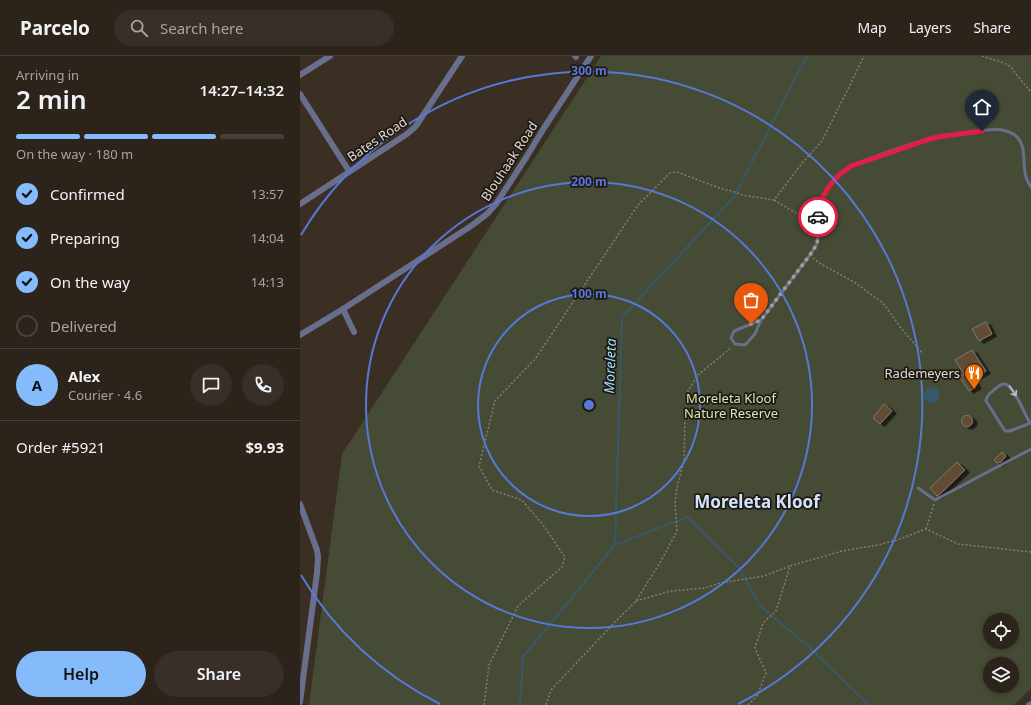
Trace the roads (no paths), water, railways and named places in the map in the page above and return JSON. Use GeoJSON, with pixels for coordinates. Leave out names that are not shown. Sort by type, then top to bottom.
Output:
{"type":"FeatureCollection","features":[{"type":"Feature","properties":{"kind":"street"},"geometry":{"type":"LineString","coordinates":[[300,75],[330,56]]}},
{"type":"Feature","properties":{"kind":"street","name":"Bates Road"},"geometry":{"type":"LineString","coordinates":[[300,204],[407,134],[416,126],[462,56]]}},
{"type":"Feature","properties":{"kind":"street","name":"Blouhaak Road"},"geometry":{"type":"LineString","coordinates":[[300,335],[343,309],[471,226],[487,214],[496,204],[591,56]]}},
{"type":"Feature","properties":{"kind":"street"},"geometry":{"type":"LineString","coordinates":[[300,94],[349,171]]}},
{"type":"Feature","properties":{"kind":"street"},"geometry":{"type":"LineString","coordinates":[[343,309],[354,332]]}},
{"type":"Feature","properties":{"kind":"street"},"geometry":{"type":"LineString","coordinates":[[300,504],[317,550],[318,558],[302,675],[300,702]]}},
{"type":"Feature","properties":{"kind":"lane"},"geometry":{"type":"LineString","coordinates":[[761,320],[734,331],[731,338],[734,344],[745,345],[755,334],[761,320],[810,255],[817,244],[818,212],[824,194],[835,178],[851,166],[937,137],[982,131],[1004,130],[1012,133],[1021,144],[1024,156],[1026,178],[1031,187]]}},
{"type":"Feature","properties":{"kind":"lane"},"geometry":{"type":"LineString","coordinates":[[1000,384],[1007,384],[1015,394],[1030,423],[1010,431],[1005,431],[986,401],[986,398],[1000,384]]}},
{"type":"Feature","properties":{"kind":"lane"},"geometry":{"type":"LineString","coordinates":[[918,488],[935,500],[1031,449]]}},
{"type":"Feature","properties":{"kind":"water"},"geometry":{"type":"Polygon","coordinates":[[[932,387],[938,389],[940,395],[938,401],[932,403],[926,401],[924,395],[926,389],[932,387]]]}},
{"type":"Feature","properties":{"kind":"waterway","name":"Moreleta"},"geometry":{"type":"LineString","coordinates":[[520,705],[523,657],[615,545],[622,317],[734,197],[807,56]]}},
{"type":"Feature","properties":{"kind":"waterway"},"geometry":{"type":"LineString","coordinates":[[615,545],[687,517],[739,568],[760,606],[808,646],[869,705]]}},
{"type":"Feature","properties":{"kind":"place","name":"Rademeyers"},"geometry":{"type":"Point","coordinates":[974,390]}},
{"type":"Feature","properties":{"kind":"district","name":"Moreleta Kloof"},"geometry":{"type":"Point","coordinates":[757,502]}},
{"type":"Feature","properties":{"kind":"park label","name":"Moreleta Kloof Nature Reserve"},"geometry":{"type":"Point","coordinates":[731,406]}}]}
